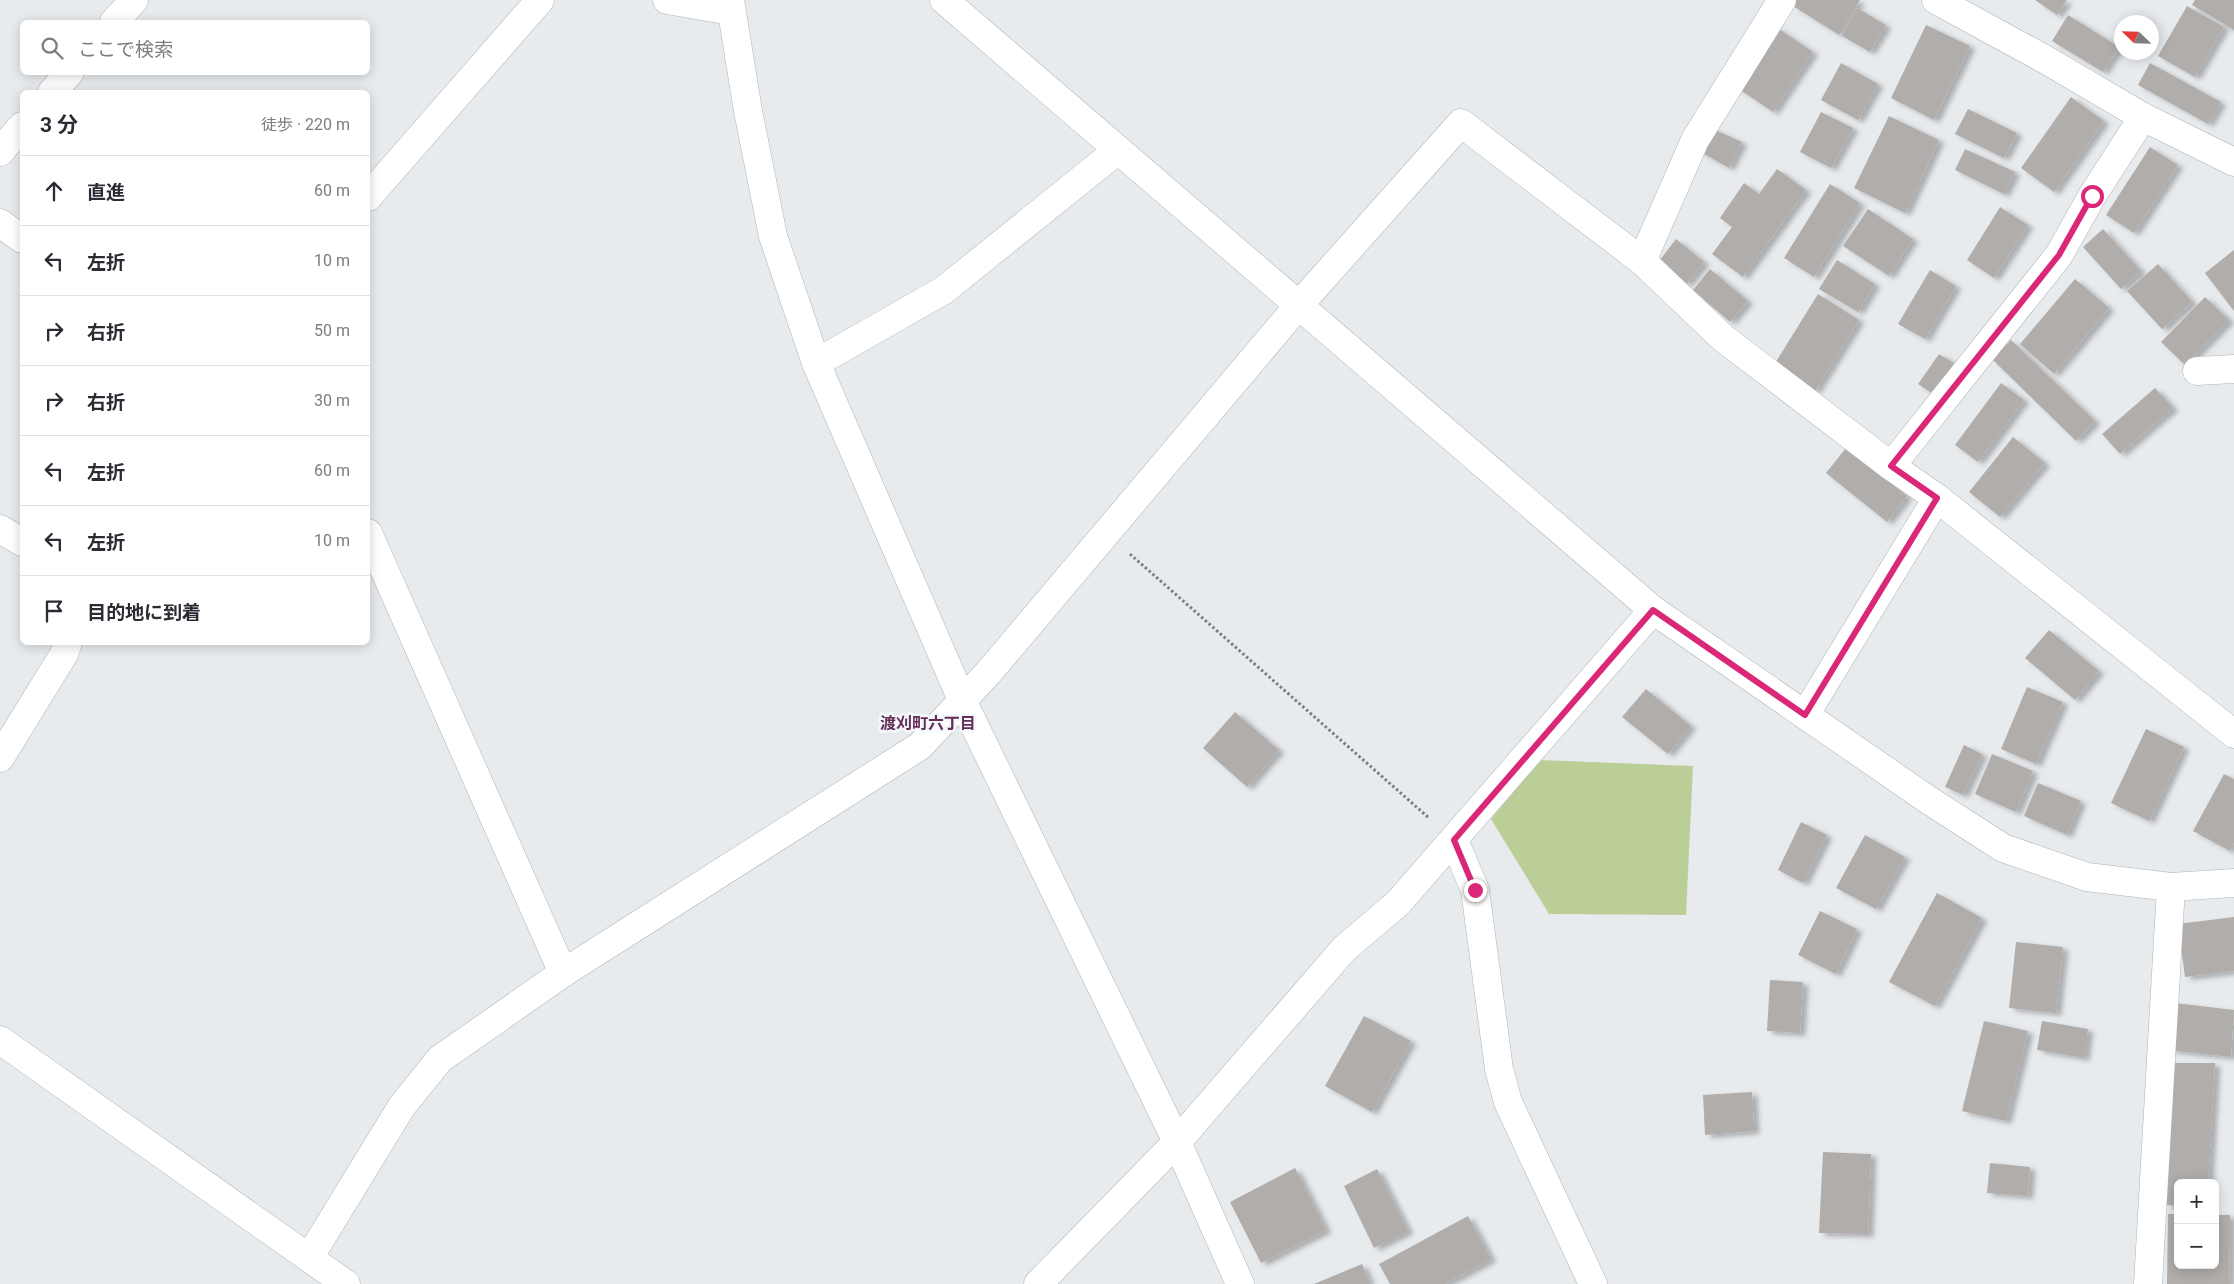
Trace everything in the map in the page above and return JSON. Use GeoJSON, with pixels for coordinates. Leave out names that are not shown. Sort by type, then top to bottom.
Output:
{"type":"FeatureCollection","features":[{"type":"Feature","properties":{"kind":"street"},"geometry":{"type":"LineString","coordinates":[[116,20],[134,0]]}},
{"type":"Feature","properties":{"kind":"street"},"geometry":{"type":"LineString","coordinates":[[370,195],[540,0]]}},
{"type":"Feature","properties":{"kind":"street"},"geometry":{"type":"LineString","coordinates":[[667,0],[730,5],[748,111],[773,236],[816,362],[962,700],[1177,1142],[1240,1284]]}},
{"type":"Feature","properties":{"kind":"street"},"geometry":{"type":"LineString","coordinates":[[944,0],[1653,610],[1805,715],[2002,848],[2088,877],[2171,887],[2234,883]]}},
{"type":"Feature","properties":{"kind":"street"},"geometry":{"type":"LineString","coordinates":[[1642,261],[1695,140],[1782,0]]}},
{"type":"Feature","properties":{"kind":"street"},"geometry":{"type":"LineString","coordinates":[[1936,0],[2048,61],[2143,117],[2234,162]]}},
{"type":"Feature","properties":{"kind":"street"},"geometry":{"type":"LineString","coordinates":[[54,90],[67,75]]}},
{"type":"Feature","properties":{"kind":"street"},"geometry":{"type":"LineString","coordinates":[[1891,466],[2059,255],[2092,196],[2143,117]]}},
{"type":"Feature","properties":{"kind":"street"},"geometry":{"type":"LineString","coordinates":[[309,1258],[402,1106],[440,1059],[563,973],[920,746],[989,672],[1298,306],[1461,123],[1642,261],[1723,338],[1891,466],[1937,498],[2234,734]]}},
{"type":"Feature","properties":{"kind":"street"},"geometry":{"type":"LineString","coordinates":[[0,152],[20,128]]}},
{"type":"Feature","properties":{"kind":"street"},"geometry":{"type":"LineString","coordinates":[[816,362],[944,290],[1118,150]]}},
{"type":"Feature","properties":{"kind":"street"},"geometry":{"type":"LineString","coordinates":[[0,222],[20,237]]}},
{"type":"Feature","properties":{"kind":"street"},"geometry":{"type":"LineString","coordinates":[[2197,371],[2234,369]]}},
{"type":"Feature","properties":{"kind":"street"},"geometry":{"type":"LineString","coordinates":[[1805,715],[1937,498]]}},
{"type":"Feature","properties":{"kind":"street"},"geometry":{"type":"LineString","coordinates":[[0,529],[20,541]]}},
{"type":"Feature","properties":{"kind":"street"},"geometry":{"type":"LineString","coordinates":[[370,538],[563,973]]}},
{"type":"Feature","properties":{"kind":"street"},"geometry":{"type":"LineString","coordinates":[[1038,1284],[1177,1142],[1344,949],[1398,903],[1653,610]]}},
{"type":"Feature","properties":{"kind":"street"},"geometry":{"type":"LineString","coordinates":[[0,758],[64,654],[67,645]]}},
{"type":"Feature","properties":{"kind":"street"},"geometry":{"type":"LineString","coordinates":[[1454,840],[1475,890],[1499,1069],[1508,1102],[1593,1284]]}},
{"type":"Feature","properties":{"kind":"street"},"geometry":{"type":"LineString","coordinates":[[2148,1284],[2171,887]]}},
{"type":"Feature","properties":{"kind":"street"},"geometry":{"type":"LineString","coordinates":[[0,1040],[346,1284]]}},
{"type":"Feature","properties":{"kind":"path"},"geometry":{"type":"LineString","coordinates":[[1106,533],[1454,840]]}},
{"type":"Feature","properties":{"kind":"green space"},"geometry":{"type":"Polygon","coordinates":[[[1539,760],[1693,766],[1686,915],[1549,914],[1491,819],[1539,760]]]}},
{"type":"Feature","properties":{"kind":"building"},"geometry":{"type":"Polygon","coordinates":[[[1796,0],[1860,0],[1839,35],[1793,6],[1796,0]]]}},
{"type":"Feature","properties":{"kind":"building"},"geometry":{"type":"Polygon","coordinates":[[[2035,0],[2067,0],[2057,15],[2035,0]]]}},
{"type":"Feature","properties":{"kind":"building"},"geometry":{"type":"Polygon","coordinates":[[[2195,0],[2234,0],[2234,30],[2192,5],[2195,0]]]}},
{"type":"Feature","properties":{"kind":"building"},"geometry":{"type":"Polygon","coordinates":[[[2187,6],[2224,27],[2195,77],[2159,57],[2187,6]]]}},
{"type":"Feature","properties":{"kind":"building"},"geometry":{"type":"Polygon","coordinates":[[[1857,8],[1886,25],[1870,52],[1842,36],[1857,8]]]}},
{"type":"Feature","properties":{"kind":"building"},"geometry":{"type":"Polygon","coordinates":[[[2068,15],[2114,44],[2114,55],[2103,72],[2052,41],[2068,15]]]}},
{"type":"Feature","properties":{"kind":"building"},"geometry":{"type":"Polygon","coordinates":[[[1926,25],[1970,46],[1934,120],[1891,98],[1926,25]]]}},
{"type":"Feature","properties":{"kind":"building"},"geometry":{"type":"Polygon","coordinates":[[[1776,27],[1813,52],[1773,112],[1736,87],[1776,27]]]}},
{"type":"Feature","properties":{"kind":"building"},"geometry":{"type":"Polygon","coordinates":[[[1841,63],[1878,84],[1858,120],[1821,100],[1841,63]]]}},
{"type":"Feature","properties":{"kind":"building"},"geometry":{"type":"Polygon","coordinates":[[[2150,63],[2221,102],[2208,124],[2138,85],[2150,63]]]}},
{"type":"Feature","properties":{"kind":"building"},"geometry":{"type":"Polygon","coordinates":[[[2071,97],[2104,121],[2054,192],[2021,168],[2071,97]]]}},
{"type":"Feature","properties":{"kind":"building"},"geometry":{"type":"Polygon","coordinates":[[[1968,109],[2017,133],[2004,158],[1955,134],[1968,109]]]}},
{"type":"Feature","properties":{"kind":"building"},"geometry":{"type":"Polygon","coordinates":[[[1821,112],[1853,128],[1831,168],[1800,152],[1821,112]]]}},
{"type":"Feature","properties":{"kind":"building"},"geometry":{"type":"Polygon","coordinates":[[[1889,116],[1939,140],[1905,213],[1854,188],[1889,116]]]}},
{"type":"Feature","properties":{"kind":"building"},"geometry":{"type":"Polygon","coordinates":[[[1711,128],[1742,142],[1729,168],[1699,151],[1711,128]]]}},
{"type":"Feature","properties":{"kind":"building"},"geometry":{"type":"Polygon","coordinates":[[[2150,147],[2178,165],[2134,233],[2106,215],[2150,147]]]}},
{"type":"Feature","properties":{"kind":"building"},"geometry":{"type":"Polygon","coordinates":[[[1965,149],[2015,172],[2004,194],[1955,170],[1965,149]]]}},
{"type":"Feature","properties":{"kind":"building"},"geometry":{"type":"Polygon","coordinates":[[[1777,169],[1806,190],[1743,277],[1712,254],[1732,227],[1720,218],[1744,183],[1759,194],[1777,169]]]}},
{"type":"Feature","properties":{"kind":"building"},"geometry":{"type":"Polygon","coordinates":[[[1830,184],[1860,203],[1814,277],[1784,258],[1830,184]]]}},
{"type":"Feature","properties":{"kind":"building"},"geometry":{"type":"Polygon","coordinates":[[[2000,207],[2028,225],[1994,278],[1967,260],[2000,207]]]}},
{"type":"Feature","properties":{"kind":"building"},"geometry":{"type":"Polygon","coordinates":[[[1868,209],[1913,239],[1889,276],[1843,246],[1868,209]]]}},
{"type":"Feature","properties":{"kind":"building"},"geometry":{"type":"Polygon","coordinates":[[[2103,229],[2141,271],[2121,289],[2083,247],[2103,229]]]}},
{"type":"Feature","properties":{"kind":"building"},"geometry":{"type":"Polygon","coordinates":[[[1676,239],[1704,262],[1687,284],[1659,261],[1676,239]]]}},
{"type":"Feature","properties":{"kind":"building"},"geometry":{"type":"Polygon","coordinates":[[[2234,250],[2234,311],[2205,273],[2234,250]]]}},
{"type":"Feature","properties":{"kind":"building"},"geometry":{"type":"Polygon","coordinates":[[[1837,260],[1875,284],[1858,312],[1819,289],[1837,260]]]}},
{"type":"Feature","properties":{"kind":"building"},"geometry":{"type":"Polygon","coordinates":[[[2158,264],[2192,302],[2162,329],[2127,291],[2158,264]]]}},
{"type":"Feature","properties":{"kind":"building"},"geometry":{"type":"Polygon","coordinates":[[[1710,269],[1748,301],[1730,322],[1693,290],[1710,269]]]}},
{"type":"Feature","properties":{"kind":"building"},"geometry":{"type":"Polygon","coordinates":[[[1930,270],[1956,286],[1925,339],[1898,324],[1930,270]]]}},
{"type":"Feature","properties":{"kind":"building"},"geometry":{"type":"Polygon","coordinates":[[[2075,279],[2109,308],[2054,374],[2020,344],[2075,279]]]}},
{"type":"Feature","properties":{"kind":"building"},"geometry":{"type":"Polygon","coordinates":[[[1818,294],[1859,320],[1815,391],[1774,365],[1818,294]]]}},
{"type":"Feature","properties":{"kind":"building"},"geometry":{"type":"Polygon","coordinates":[[[2205,297],[2229,320],[2185,365],[2161,342],[2205,297]]]}},
{"type":"Feature","properties":{"kind":"building"},"geometry":{"type":"Polygon","coordinates":[[[2011,340],[2095,421],[2076,441],[1992,359],[2011,340]]]}},
{"type":"Feature","properties":{"kind":"building"},"geometry":{"type":"Polygon","coordinates":[[[1939,354],[1954,363],[1933,394],[1918,384],[1939,354]]]}},
{"type":"Feature","properties":{"kind":"building"},"geometry":{"type":"Polygon","coordinates":[[[2001,383],[2024,400],[1978,462],[1955,445],[2001,383]]]}},
{"type":"Feature","properties":{"kind":"building"},"geometry":{"type":"Polygon","coordinates":[[[2155,388],[2173,408],[2120,454],[2102,434],[2155,388]]]}},
{"type":"Feature","properties":{"kind":"building"},"geometry":{"type":"Polygon","coordinates":[[[2013,437],[2045,463],[2000,517],[1969,492],[2013,437]]]}},
{"type":"Feature","properties":{"kind":"building"},"geometry":{"type":"Polygon","coordinates":[[[1846,448],[1907,496],[1887,522],[1826,473],[1846,448]]]}},
{"type":"Feature","properties":{"kind":"building"},"geometry":{"type":"Polygon","coordinates":[[[2049,630],[2099,671],[2075,700],[2025,658],[2049,630]]]}},
{"type":"Feature","properties":{"kind":"building"},"geometry":{"type":"Polygon","coordinates":[[[2027,687],[2063,702],[2036,764],[2001,749],[2027,687]]]}},
{"type":"Feature","properties":{"kind":"building"},"geometry":{"type":"Polygon","coordinates":[[[1646,689],[1691,726],[1668,754],[1622,717],[1646,689]]]}},
{"type":"Feature","properties":{"kind":"building"},"geometry":{"type":"Polygon","coordinates":[[[1235,712],[1279,750],[1247,787],[1203,748],[1235,712]]]}},
{"type":"Feature","properties":{"kind":"building"},"geometry":{"type":"Polygon","coordinates":[[[2146,729],[2184,747],[2149,821],[2111,803],[2146,729]]]}},
{"type":"Feature","properties":{"kind":"building"},"geometry":{"type":"Polygon","coordinates":[[[1964,745],[1982,754],[1963,795],[1945,787],[1964,745]]]}},
{"type":"Feature","properties":{"kind":"building"},"geometry":{"type":"Polygon","coordinates":[[[1992,754],[2033,771],[2016,812],[1975,794],[1992,754]]]}},
{"type":"Feature","properties":{"kind":"building"},"geometry":{"type":"Polygon","coordinates":[[[2224,774],[2234,779],[2234,843],[2230,851],[2193,831],[2224,774]]]}},
{"type":"Feature","properties":{"kind":"building"},"geometry":{"type":"Polygon","coordinates":[[[2038,783],[2081,801],[2067,835],[2024,816],[2038,783]]]}},
{"type":"Feature","properties":{"kind":"building"},"geometry":{"type":"Polygon","coordinates":[[[1801,822],[1827,835],[1803,883],[1778,870],[1801,822]]]}},
{"type":"Feature","properties":{"kind":"building"},"geometry":{"type":"Polygon","coordinates":[[[1865,835],[1905,857],[1876,909],[1836,888],[1865,835]]]}},
{"type":"Feature","properties":{"kind":"building"},"geometry":{"type":"Polygon","coordinates":[[[1937,893],[1982,918],[1935,1006],[1889,982],[1937,893]]]}},
{"type":"Feature","properties":{"kind":"building"},"geometry":{"type":"Polygon","coordinates":[[[1820,911],[1857,929],[1836,974],[1798,955],[1820,911]]]}},
{"type":"Feature","properties":{"kind":"building"},"geometry":{"type":"Polygon","coordinates":[[[2234,917],[2234,971],[2185,977],[2178,924],[2234,917]]]}},
{"type":"Feature","properties":{"kind":"building"},"geometry":{"type":"Polygon","coordinates":[[[2016,942],[2063,947],[2056,1013],[2009,1008],[2016,942]]]}},
{"type":"Feature","properties":{"kind":"building"},"geometry":{"type":"Polygon","coordinates":[[[1770,980],[1803,982],[1800,1033],[1767,1031],[1770,980]]]}},
{"type":"Feature","properties":{"kind":"building"},"geometry":{"type":"Polygon","coordinates":[[[2175,1003],[2234,1010],[2231,1057],[2169,1050],[2175,1003]]]}},
{"type":"Feature","properties":{"kind":"building"},"geometry":{"type":"Polygon","coordinates":[[[1364,1016],[1411,1041],[1372,1112],[1325,1086],[1364,1016]]]}},
{"type":"Feature","properties":{"kind":"building"},"geometry":{"type":"Polygon","coordinates":[[[1984,1021],[2028,1031],[2006,1121],[1962,1111],[1984,1021]]]}},
{"type":"Feature","properties":{"kind":"building"},"geometry":{"type":"Polygon","coordinates":[[[2042,1021],[2088,1029],[2084,1058],[2037,1050],[2042,1021]]]}},
{"type":"Feature","properties":{"kind":"building"},"geometry":{"type":"Polygon","coordinates":[[[2168,1063],[2215,1063],[2208,1179],[2174,1179],[2174,1206],[2167,1205],[2168,1063]]]}},
{"type":"Feature","properties":{"kind":"building"},"geometry":{"type":"Polygon","coordinates":[[[1752,1092],[1754,1131],[1705,1135],[1703,1095],[1752,1092]]]}},
{"type":"Feature","properties":{"kind":"building"},"geometry":{"type":"Polygon","coordinates":[[[1823,1152],[1871,1154],[1868,1234],[1819,1233],[1823,1152]]]}},
{"type":"Feature","properties":{"kind":"building"},"geometry":{"type":"Polygon","coordinates":[[[1990,1163],[2030,1167],[2028,1196],[1987,1193],[1990,1163]]]}},
{"type":"Feature","properties":{"kind":"building"},"geometry":{"type":"Polygon","coordinates":[[[1295,1168],[1326,1230],[1261,1263],[1230,1202],[1295,1168]]]}},
{"type":"Feature","properties":{"kind":"building"},"geometry":{"type":"Polygon","coordinates":[[[1377,1169],[1408,1231],[1374,1248],[1344,1186],[1377,1169]]]}},
{"type":"Feature","properties":{"kind":"building"},"geometry":{"type":"Polygon","coordinates":[[[2168,1214],[2174,1214],[2174,1269],[2219,1269],[2219,1215],[2230,1215],[2229,1284],[2167,1284],[2168,1214]]]}},
{"type":"Feature","properties":{"kind":"building"},"geometry":{"type":"Polygon","coordinates":[[[1468,1216],[1491,1259],[1445,1284],[1390,1284],[1379,1264],[1468,1216]]]}},
{"type":"Feature","properties":{"kind":"building"},"geometry":{"type":"Polygon","coordinates":[[[1362,1264],[1370,1284],[1314,1284],[1362,1264]]]}},
{"type":"Feature","properties":{"kind":"district","name":"渡刈町六丁目"},"geometry":{"type":"Point","coordinates":[928,723]}},
{"type":"Feature","properties":{"kind":"route"},"geometry":{"type":"LineString","coordinates":[[1475,890],[1454,840],[1653,610],[1805,715],[1937,498],[1891,466],[2059,255],[2092,196]]}}]}
